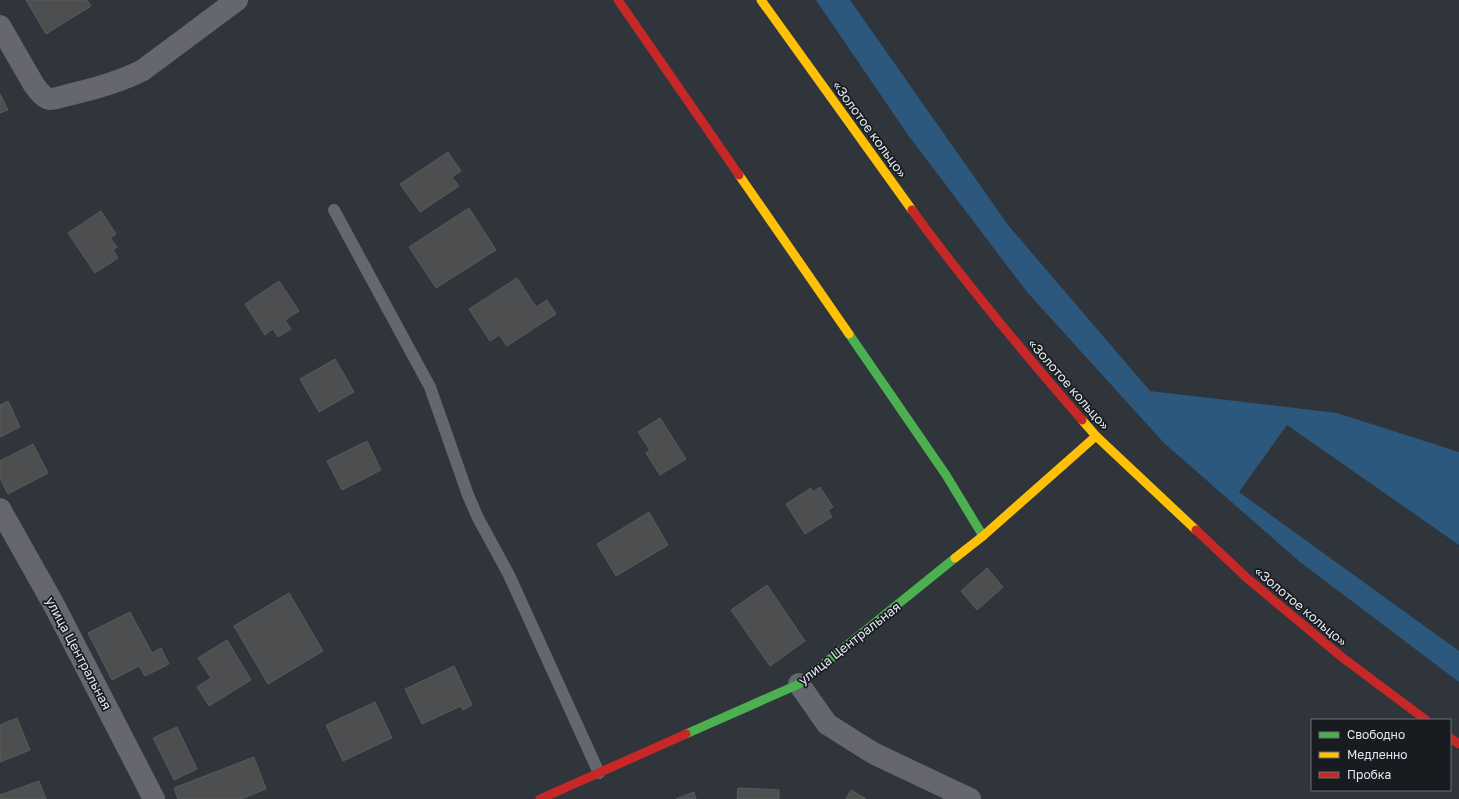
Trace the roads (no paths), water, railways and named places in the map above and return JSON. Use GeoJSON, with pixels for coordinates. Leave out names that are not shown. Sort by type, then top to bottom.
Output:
{"type":"FeatureCollection","features":[{"type":"Feature","properties":{"kind":"main road"},"geometry":{"type":"LineString","coordinates":[[618,0],[946,474],[983,536]]}},
{"type":"Feature","properties":{"kind":"main road","name":"«Золотое кольцо»"},"geometry":{"type":"LineString","coordinates":[[761,0],[932,238],[1009,336],[1096,436],[1248,579],[1343,658],[1425,719]]}},
{"type":"Feature","properties":{"kind":"main road","name":"улица Центральная"},"geometry":{"type":"LineString","coordinates":[[540,799],[799,684],[983,536],[1096,436]]}},
{"type":"Feature","properties":{"kind":"street"},"geometry":{"type":"LineString","coordinates":[[0,26],[34,85],[46,98],[51,99],[114,82],[143,70],[237,0]]}},
{"type":"Feature","properties":{"kind":"street","name":"улица Центральная"},"geometry":{"type":"LineString","coordinates":[[0,509],[54,605],[154,799]]}},
{"type":"Feature","properties":{"kind":"street"},"geometry":{"type":"LineString","coordinates":[[799,684],[827,724],[873,753],[970,799]]}},
{"type":"Feature","properties":{"kind":"lane"},"geometry":{"type":"LineString","coordinates":[[334,210],[430,387],[468,495],[478,518],[509,575],[599,773]]}}]}
